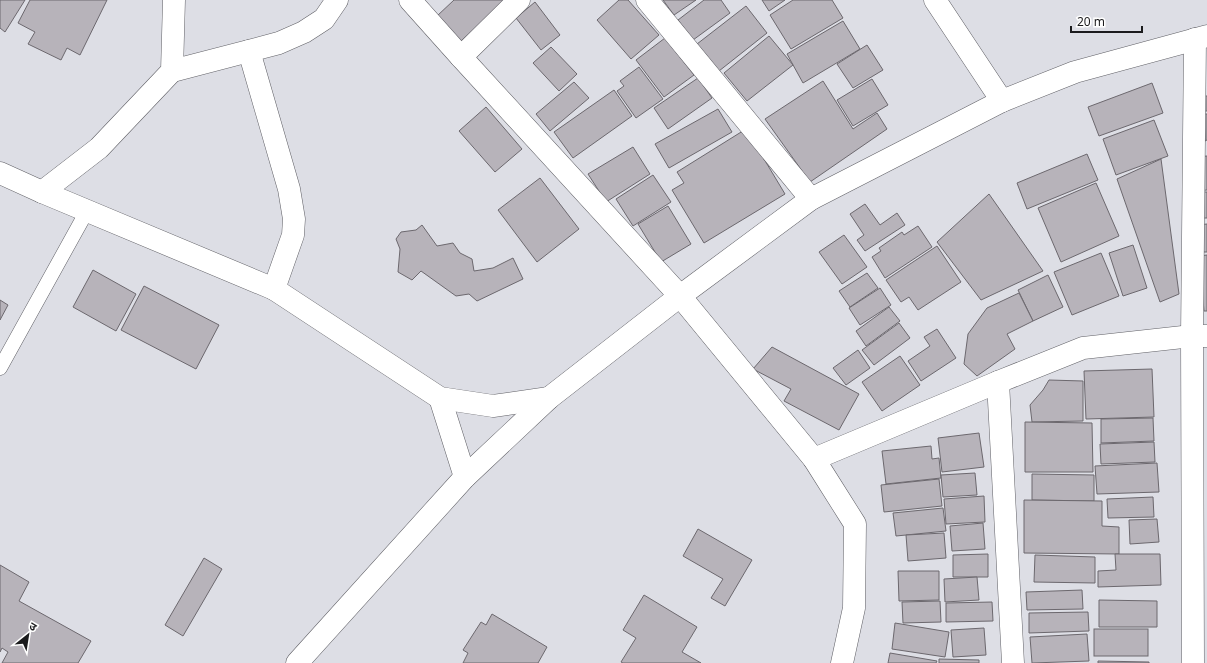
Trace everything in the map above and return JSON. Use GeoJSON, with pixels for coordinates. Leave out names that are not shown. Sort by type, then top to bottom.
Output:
{"type":"FeatureCollection","features":[{"type":"Feature","properties":{"kind":"street"},"geometry":{"type":"LineString","coordinates":[[172,71],[174,0]]}},
{"type":"Feature","properties":{"kind":"street"},"geometry":{"type":"LineString","coordinates":[[42,192],[99,148],[172,71],[279,43],[304,32],[324,19],[337,0]]}},
{"type":"Feature","properties":{"kind":"street"},"geometry":{"type":"LineString","coordinates":[[410,0],[680,296],[814,459],[854,524],[854,608],[842,663]]}},
{"type":"Feature","properties":{"kind":"street"},"geometry":{"type":"LineString","coordinates":[[461,57],[519,0]]}},
{"type":"Feature","properties":{"kind":"street"},"geometry":{"type":"LineString","coordinates":[[647,0],[811,199]]}},
{"type":"Feature","properties":{"kind":"street"},"geometry":{"type":"LineString","coordinates":[[941,2],[1002,101]]}},
{"type":"Feature","properties":{"kind":"street"},"geometry":{"type":"LineString","coordinates":[[297,663],[465,477],[549,398],[680,296],[811,199],[1002,101],[1075,72],[1201,38],[1200,336],[1193,663]]}},
{"type":"Feature","properties":{"kind":"street"},"geometry":{"type":"LineString","coordinates":[[249,51],[289,189],[294,219],[294,235],[274,289]]}},
{"type":"Feature","properties":{"kind":"street"},"geometry":{"type":"LineString","coordinates":[[0,173],[274,289],[440,398],[493,406],[549,398]]}},
{"type":"Feature","properties":{"kind":"street"},"geometry":{"type":"LineString","coordinates":[[814,459],[1083,348],[1200,336]]}},
{"type":"Feature","properties":{"kind":"street"},"geometry":{"type":"LineString","coordinates":[[998,382],[1013,663]]}},
{"type":"Feature","properties":{"kind":"street"},"geometry":{"type":"LineString","coordinates":[[440,398],[465,477]]}},
{"type":"Feature","properties":{"kind":"lane"},"geometry":{"type":"LineString","coordinates":[[0,368],[87,211]]}},
{"type":"Feature","properties":{"kind":"building"},"geometry":{"type":"Polygon","coordinates":[[[0,0],[25,0],[5,32],[0,28],[0,0]]]}},
{"type":"Feature","properties":{"kind":"building"},"geometry":{"type":"Polygon","coordinates":[[[30,0],[107,0],[80,55],[67,48],[61,60],[28,44],[35,32],[18,23],[30,0]]]}},
{"type":"Feature","properties":{"kind":"building"},"geometry":{"type":"Polygon","coordinates":[[[454,0],[508,0],[460,42],[437,16],[454,0]]]}},
{"type":"Feature","properties":{"kind":"building"},"geometry":{"type":"Polygon","coordinates":[[[619,0],[628,0],[659,35],[631,59],[597,20],[619,0]]]}},
{"type":"Feature","properties":{"kind":"building"},"geometry":{"type":"Polygon","coordinates":[[[663,0],[696,0],[674,15],[663,0]]]}},
{"type":"Feature","properties":{"kind":"building"},"geometry":{"type":"Polygon","coordinates":[[[704,0],[721,0],[730,13],[693,40],[678,20],[704,0]]]}},
{"type":"Feature","properties":{"kind":"building"},"geometry":{"type":"Polygon","coordinates":[[[762,0],[785,0],[769,11],[762,0]]]}},
{"type":"Feature","properties":{"kind":"building"},"geometry":{"type":"Polygon","coordinates":[[[793,0],[832,0],[843,18],[791,49],[770,15],[793,0]]]}},
{"type":"Feature","properties":{"kind":"building"},"geometry":{"type":"Polygon","coordinates":[[[535,2],[560,35],[541,50],[516,18],[535,2]]]}},
{"type":"Feature","properties":{"kind":"building"},"geometry":{"type":"Polygon","coordinates":[[[746,6],[767,33],[719,71],[697,44],[746,6]]]}},
{"type":"Feature","properties":{"kind":"building"},"geometry":{"type":"Polygon","coordinates":[[[843,21],[860,49],[803,83],[787,54],[843,21]]]}},
{"type":"Feature","properties":{"kind":"building"},"geometry":{"type":"Polygon","coordinates":[[[769,36],[793,65],[747,101],[724,73],[769,36]]]}},
{"type":"Feature","properties":{"kind":"building"},"geometry":{"type":"Polygon","coordinates":[[[665,38],[694,75],[664,97],[636,60],[665,38]]]}},
{"type":"Feature","properties":{"kind":"building"},"geometry":{"type":"Polygon","coordinates":[[[867,45],[883,70],[853,88],[837,64],[867,45]]]}},
{"type":"Feature","properties":{"kind":"building"},"geometry":{"type":"Polygon","coordinates":[[[551,47],[577,74],[559,91],[533,63],[551,47]]]}},
{"type":"Feature","properties":{"kind":"building"},"geometry":{"type":"Polygon","coordinates":[[[639,67],[663,99],[636,118],[617,91],[624,86],[620,81],[639,67]]]}},
{"type":"Feature","properties":{"kind":"building"},"geometry":{"type":"Polygon","coordinates":[[[698,78],[712,98],[668,129],[654,108],[698,78]]]}},
{"type":"Feature","properties":{"kind":"building"},"geometry":{"type":"Polygon","coordinates":[[[872,79],[888,105],[853,126],[837,100],[872,79]]]}},
{"type":"Feature","properties":{"kind":"building"},"geometry":{"type":"Polygon","coordinates":[[[823,81],[853,129],[877,113],[887,129],[810,182],[765,119],[823,81]]]}},
{"type":"Feature","properties":{"kind":"building"},"geometry":{"type":"Polygon","coordinates":[[[574,82],[589,98],[550,131],[536,114],[574,82]]]}},
{"type":"Feature","properties":{"kind":"building"},"geometry":{"type":"Polygon","coordinates":[[[1152,83],[1163,113],[1099,136],[1088,107],[1152,83]]]}},
{"type":"Feature","properties":{"kind":"building"},"geometry":{"type":"Polygon","coordinates":[[[614,90],[632,116],[573,158],[554,132],[614,90]]]}},
{"type":"Feature","properties":{"kind":"building"},"geometry":{"type":"Polygon","coordinates":[[[1202,96],[1207,96],[1207,111],[1203,111],[1202,96]]]}},
{"type":"Feature","properties":{"kind":"building"},"geometry":{"type":"Polygon","coordinates":[[[486,107],[522,149],[495,172],[459,131],[486,107]]]}},
{"type":"Feature","properties":{"kind":"building"},"geometry":{"type":"Polygon","coordinates":[[[718,109],[732,132],[669,168],[655,144],[718,109]]]}},
{"type":"Feature","properties":{"kind":"building"},"geometry":{"type":"Polygon","coordinates":[[[1204,114],[1207,114],[1207,140],[1205,141],[1204,114]]]}},
{"type":"Feature","properties":{"kind":"building"},"geometry":{"type":"Polygon","coordinates":[[[1154,120],[1168,156],[1116,175],[1103,139],[1154,120]]]}},
{"type":"Feature","properties":{"kind":"building"},"geometry":{"type":"Polygon","coordinates":[[[746,129],[785,194],[704,243],[672,190],[684,183],[677,172],[746,129]]]}},
{"type":"Feature","properties":{"kind":"building"},"geometry":{"type":"Polygon","coordinates":[[[633,147],[650,174],[606,202],[588,174],[633,147]]]}},
{"type":"Feature","properties":{"kind":"building"},"geometry":{"type":"Polygon","coordinates":[[[1087,154],[1098,180],[1027,209],[1017,183],[1087,154]]]}},
{"type":"Feature","properties":{"kind":"building"},"geometry":{"type":"Polygon","coordinates":[[[1207,156],[1207,190],[1196,191],[1196,157],[1207,156]]]}},
{"type":"Feature","properties":{"kind":"building"},"geometry":{"type":"Polygon","coordinates":[[[1161,159],[1179,294],[1160,302],[1117,179],[1161,159]]]}},
{"type":"Feature","properties":{"kind":"building"},"geometry":{"type":"Polygon","coordinates":[[[653,175],[671,202],[633,226],[616,199],[653,175]]]}},
{"type":"Feature","properties":{"kind":"building"},"geometry":{"type":"Polygon","coordinates":[[[540,178],[579,229],[537,262],[498,210],[540,178]]]}},
{"type":"Feature","properties":{"kind":"building"},"geometry":{"type":"Polygon","coordinates":[[[1096,183],[1119,236],[1061,262],[1038,208],[1096,183]]]}},
{"type":"Feature","properties":{"kind":"building"},"geometry":{"type":"Polygon","coordinates":[[[1201,192],[1207,192],[1207,218],[1202,218],[1201,192]]]}},
{"type":"Feature","properties":{"kind":"building"},"geometry":{"type":"Polygon","coordinates":[[[989,194],[1043,271],[981,300],[937,242],[989,194]]]}},
{"type":"Feature","properties":{"kind":"building"},"geometry":{"type":"Polygon","coordinates":[[[865,204],[880,225],[897,213],[905,225],[865,251],[857,240],[864,235],[850,214],[865,204]]]}},
{"type":"Feature","properties":{"kind":"building"},"geometry":{"type":"Polygon","coordinates":[[[668,206],[691,244],[661,262],[638,224],[668,206]]]}},
{"type":"Feature","properties":{"kind":"building"},"geometry":{"type":"Polygon","coordinates":[[[1207,224],[1207,252],[1199,252],[1198,225],[1207,224]]]}},
{"type":"Feature","properties":{"kind":"building"},"geometry":{"type":"Polygon","coordinates":[[[422,225],[437,246],[453,243],[460,253],[472,259],[474,271],[493,268],[513,258],[523,279],[477,301],[469,294],[456,296],[421,271],[412,280],[398,272],[400,249],[396,239],[401,232],[416,230],[422,225]]]}},
{"type":"Feature","properties":{"kind":"building"},"geometry":{"type":"Polygon","coordinates":[[[918,226],[932,247],[885,278],[872,257],[881,251],[879,248],[902,232],[904,235],[918,226]]]}},
{"type":"Feature","properties":{"kind":"building"},"geometry":{"type":"Polygon","coordinates":[[[844,235],[867,267],[842,284],[819,252],[844,235]]]}},
{"type":"Feature","properties":{"kind":"building"},"geometry":{"type":"Polygon","coordinates":[[[1133,245],[1147,288],[1123,296],[1109,253],[1133,245]]]}},
{"type":"Feature","properties":{"kind":"building"},"geometry":{"type":"Polygon","coordinates":[[[937,246],[961,282],[918,310],[909,297],[901,302],[886,280],[937,246]]]}},
{"type":"Feature","properties":{"kind":"building"},"geometry":{"type":"Polygon","coordinates":[[[1101,253],[1119,296],[1072,315],[1054,272],[1101,253]]]}},
{"type":"Feature","properties":{"kind":"building"},"geometry":{"type":"Polygon","coordinates":[[[1207,255],[1207,311],[1204,311],[1199,256],[1207,255]]]}},
{"type":"Feature","properties":{"kind":"building"},"geometry":{"type":"Polygon","coordinates":[[[93,270],[136,294],[116,331],[73,307],[93,270]]]}},
{"type":"Feature","properties":{"kind":"building"},"geometry":{"type":"Polygon","coordinates":[[[867,273],[878,288],[850,307],[839,291],[867,273]]]}},
{"type":"Feature","properties":{"kind":"building"},"geometry":{"type":"Polygon","coordinates":[[[1048,275],[1063,307],[1033,321],[1018,290],[1048,275]]]}},
{"type":"Feature","properties":{"kind":"building"},"geometry":{"type":"Polygon","coordinates":[[[144,286],[219,325],[196,369],[121,330],[144,286]]]}},
{"type":"Feature","properties":{"kind":"building"},"geometry":{"type":"Polygon","coordinates":[[[880,288],[891,305],[860,325],[849,308],[880,288]]]}},
{"type":"Feature","properties":{"kind":"building"},"geometry":{"type":"Polygon","coordinates":[[[1019,293],[1033,321],[1007,334],[1015,349],[977,376],[964,364],[968,334],[987,308],[1019,293]]]}},
{"type":"Feature","properties":{"kind":"building"},"geometry":{"type":"Polygon","coordinates":[[[0,300],[8,305],[0,320],[0,300]]]}},
{"type":"Feature","properties":{"kind":"building"},"geometry":{"type":"Polygon","coordinates":[[[889,307],[900,321],[866,346],[856,331],[889,307]]]}},
{"type":"Feature","properties":{"kind":"building"},"geometry":{"type":"Polygon","coordinates":[[[899,323],[910,338],[874,365],[862,350],[899,323]]]}},
{"type":"Feature","properties":{"kind":"building"},"geometry":{"type":"Polygon","coordinates":[[[937,329],[956,358],[921,381],[908,361],[930,346],[924,337],[937,329]]]}},
{"type":"Feature","properties":{"kind":"building"},"geometry":{"type":"Polygon","coordinates":[[[772,347],[859,394],[839,430],[784,401],[791,389],[753,369],[772,347]]]}},
{"type":"Feature","properties":{"kind":"building"},"geometry":{"type":"Polygon","coordinates":[[[858,350],[870,368],[846,385],[833,368],[858,350]]]}},
{"type":"Feature","properties":{"kind":"building"},"geometry":{"type":"Polygon","coordinates":[[[900,356],[920,385],[882,411],[862,382],[900,356]]]}},
{"type":"Feature","properties":{"kind":"building"},"geometry":{"type":"Polygon","coordinates":[[[1152,369],[1154,417],[1086,419],[1084,371],[1152,369]]]}},
{"type":"Feature","properties":{"kind":"building"},"geometry":{"type":"Polygon","coordinates":[[[1049,380],[1083,381],[1083,421],[1032,422],[1030,405],[1043,390],[1049,380]]]}},
{"type":"Feature","properties":{"kind":"building"},"geometry":{"type":"Polygon","coordinates":[[[1153,418],[1154,441],[1101,443],[1101,419],[1153,418]]]}},
{"type":"Feature","properties":{"kind":"building"},"geometry":{"type":"Polygon","coordinates":[[[1025,422],[1092,423],[1093,472],[1025,472],[1025,422]]]}},
{"type":"Feature","properties":{"kind":"building"},"geometry":{"type":"Polygon","coordinates":[[[979,433],[984,467],[942,472],[938,438],[979,433]]]}},
{"type":"Feature","properties":{"kind":"building"},"geometry":{"type":"Polygon","coordinates":[[[1154,442],[1155,462],[1101,464],[1100,444],[1154,442]]]}},
{"type":"Feature","properties":{"kind":"building"},"geometry":{"type":"Polygon","coordinates":[[[931,446],[932,459],[939,458],[941,478],[886,484],[882,451],[931,446]]]}},
{"type":"Feature","properties":{"kind":"building"},"geometry":{"type":"Polygon","coordinates":[[[1157,463],[1159,492],[1097,494],[1095,466],[1157,463]]]}},
{"type":"Feature","properties":{"kind":"building"},"geometry":{"type":"Polygon","coordinates":[[[975,473],[977,495],[943,497],[941,475],[975,473]]]}},
{"type":"Feature","properties":{"kind":"building"},"geometry":{"type":"Polygon","coordinates":[[[1032,474],[1094,475],[1094,501],[1032,500],[1032,474]]]}},
{"type":"Feature","properties":{"kind":"building"},"geometry":{"type":"Polygon","coordinates":[[[939,479],[942,506],[884,512],[881,485],[939,479]]]}},
{"type":"Feature","properties":{"kind":"building"},"geometry":{"type":"Polygon","coordinates":[[[984,496],[985,522],[946,524],[944,499],[984,496]]]}},
{"type":"Feature","properties":{"kind":"building"},"geometry":{"type":"Polygon","coordinates":[[[1153,497],[1154,517],[1108,518],[1107,499],[1153,497]]]}},
{"type":"Feature","properties":{"kind":"building"},"geometry":{"type":"Polygon","coordinates":[[[1024,500],[1102,501],[1102,526],[1119,527],[1119,554],[1024,553],[1024,500]]]}},
{"type":"Feature","properties":{"kind":"building"},"geometry":{"type":"Polygon","coordinates":[[[943,508],[946,531],[896,536],[893,513],[943,508]]]}},
{"type":"Feature","properties":{"kind":"building"},"geometry":{"type":"Polygon","coordinates":[[[1157,519],[1159,542],[1130,544],[1129,520],[1157,519]]]}},
{"type":"Feature","properties":{"kind":"building"},"geometry":{"type":"Polygon","coordinates":[[[983,523],[985,549],[952,551],[950,526],[983,523]]]}},
{"type":"Feature","properties":{"kind":"building"},"geometry":{"type":"Polygon","coordinates":[[[698,529],[752,560],[725,606],[711,598],[723,579],[683,556],[698,529]]]}},
{"type":"Feature","properties":{"kind":"building"},"geometry":{"type":"Polygon","coordinates":[[[944,533],[946,558],[908,561],[906,535],[944,533]]]}},
{"type":"Feature","properties":{"kind":"building"},"geometry":{"type":"Polygon","coordinates":[[[988,554],[988,577],[953,577],[953,555],[988,554]]]}},
{"type":"Feature","properties":{"kind":"building"},"geometry":{"type":"Polygon","coordinates":[[[1115,554],[1160,554],[1161,585],[1098,587],[1098,571],[1116,570],[1115,554]]]}},
{"type":"Feature","properties":{"kind":"building"},"geometry":{"type":"Polygon","coordinates":[[[1035,555],[1095,557],[1095,583],[1034,582],[1035,555]]]}},
{"type":"Feature","properties":{"kind":"building"},"geometry":{"type":"Polygon","coordinates":[[[204,558],[222,569],[183,636],[165,625],[204,558]]]}},
{"type":"Feature","properties":{"kind":"building"},"geometry":{"type":"Polygon","coordinates":[[[0,565],[29,582],[19,601],[91,641],[78,663],[2,663],[8,652],[2,648],[0,652],[0,565]]]}},
{"type":"Feature","properties":{"kind":"building"},"geometry":{"type":"Polygon","coordinates":[[[898,571],[939,571],[939,600],[899,601],[898,571]]]}},
{"type":"Feature","properties":{"kind":"building"},"geometry":{"type":"Polygon","coordinates":[[[977,577],[979,600],[945,602],[944,579],[977,577]]]}},
{"type":"Feature","properties":{"kind":"building"},"geometry":{"type":"Polygon","coordinates":[[[1082,590],[1083,609],[1027,610],[1026,592],[1082,590]]]}},
{"type":"Feature","properties":{"kind":"building"},"geometry":{"type":"Polygon","coordinates":[[[644,595],[697,627],[682,652],[701,663],[621,662],[636,638],[623,630],[644,595]]]}},
{"type":"Feature","properties":{"kind":"building"},"geometry":{"type":"Polygon","coordinates":[[[1099,600],[1157,601],[1157,627],[1099,627],[1099,600]]]}},
{"type":"Feature","properties":{"kind":"building"},"geometry":{"type":"Polygon","coordinates":[[[940,601],[941,622],[903,623],[902,602],[940,601]]]}},
{"type":"Feature","properties":{"kind":"building"},"geometry":{"type":"Polygon","coordinates":[[[992,602],[993,621],[946,622],[946,603],[992,602]]]}},
{"type":"Feature","properties":{"kind":"building"},"geometry":{"type":"Polygon","coordinates":[[[1088,612],[1089,631],[1029,633],[1029,613],[1088,612]]]}},
{"type":"Feature","properties":{"kind":"building"},"geometry":{"type":"Polygon","coordinates":[[[492,614],[547,647],[538,663],[463,663],[468,653],[463,650],[481,622],[486,625],[492,614]]]}},
{"type":"Feature","properties":{"kind":"building"},"geometry":{"type":"Polygon","coordinates":[[[895,623],[949,632],[945,657],[892,649],[895,623]]]}},
{"type":"Feature","properties":{"kind":"building"},"geometry":{"type":"Polygon","coordinates":[[[984,628],[986,655],[953,657],[951,630],[984,628]]]}},
{"type":"Feature","properties":{"kind":"building"},"geometry":{"type":"Polygon","coordinates":[[[1094,629],[1148,629],[1148,656],[1094,656],[1094,629]]]}},
{"type":"Feature","properties":{"kind":"building"},"geometry":{"type":"Polygon","coordinates":[[[1087,634],[1089,661],[1032,663],[1030,637],[1087,634]]]}},
{"type":"Feature","properties":{"kind":"building"},"geometry":{"type":"Polygon","coordinates":[[[890,653],[937,661],[936,663],[888,663],[890,653]]]}},
{"type":"Feature","properties":{"kind":"building"},"geometry":{"type":"Polygon","coordinates":[[[939,659],[979,660],[979,663],[939,663],[939,659]]]}},
{"type":"Feature","properties":{"kind":"building"},"geometry":{"type":"Polygon","coordinates":[[[1098,661],[1149,662],[1149,663],[1098,663],[1098,661]]]}}]}
